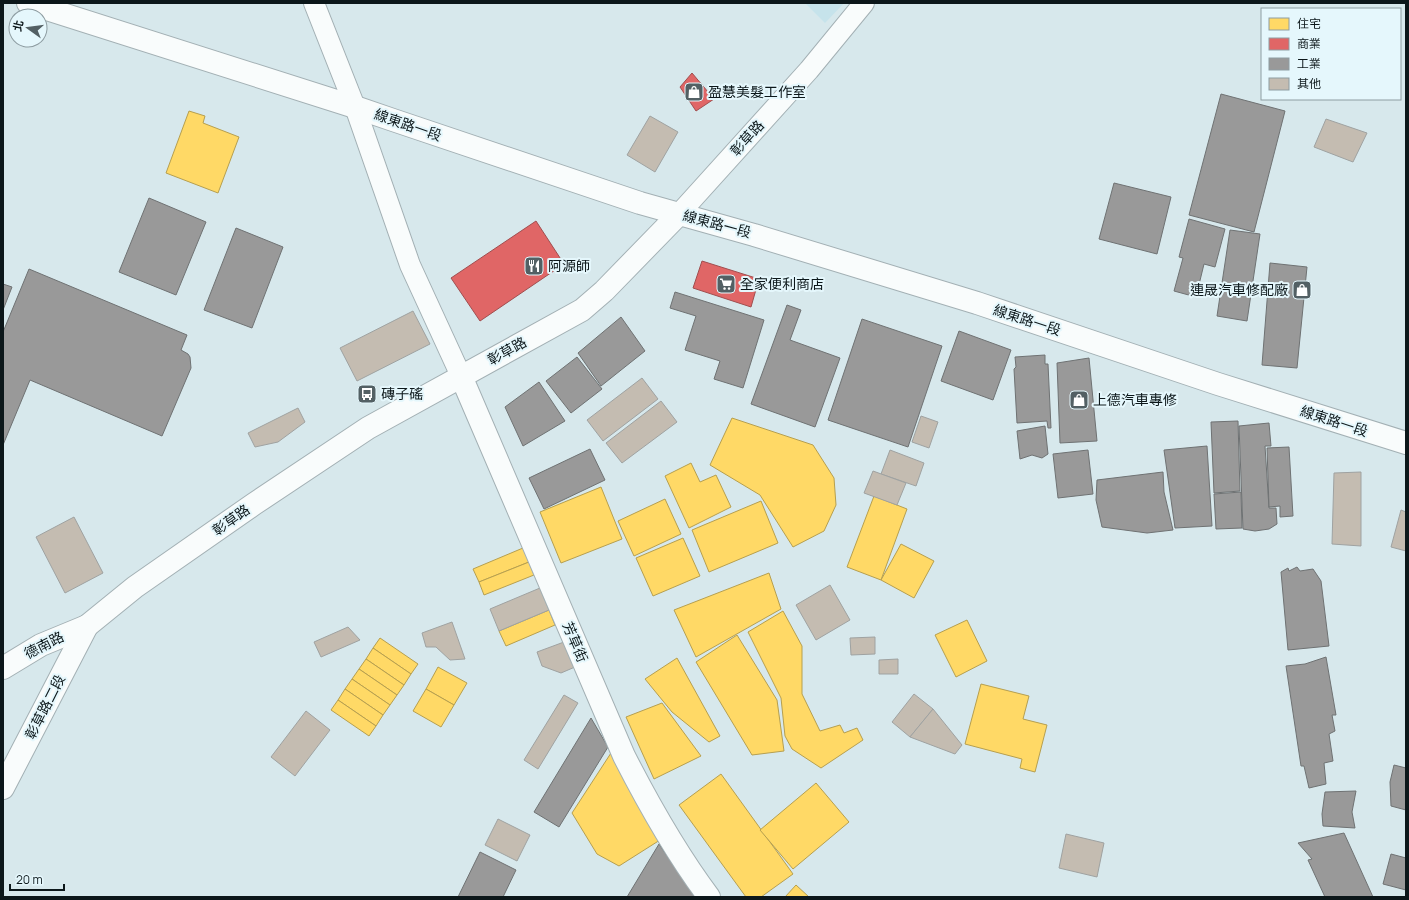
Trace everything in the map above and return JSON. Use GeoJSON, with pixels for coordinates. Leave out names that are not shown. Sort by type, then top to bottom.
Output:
{"type":"FeatureCollection","features":[{"type":"Feature","properties":{"kind":"street","name":"線東路一段"},"geometry":{"type":"LineString","coordinates":[[28,3],[355,107],[640,203],[754,234],[977,303],[1218,384],[1406,443]]}},
{"type":"Feature","properties":{"kind":"street"},"geometry":{"type":"LineString","coordinates":[[314,3],[355,107],[410,265],[461,376]]}},
{"type":"Feature","properties":{"kind":"street","name":"彰草路"},"geometry":{"type":"LineString","coordinates":[[87,626],[135,587],[266,496],[368,428],[582,310],[604,291],[679,214],[809,70],[864,3]]}},
{"type":"Feature","properties":{"kind":"street","name":"芳草街"},"geometry":{"type":"LineString","coordinates":[[461,376],[624,756],[649,803],[687,868],[709,897]]}},
{"type":"Feature","properties":{"kind":"street","name":"德南路"},"geometry":{"type":"LineString","coordinates":[[3,668],[41,645],[87,626]]}},
{"type":"Feature","properties":{"kind":"street","name":"彰草路二段"},"geometry":{"type":"LineString","coordinates":[[3,788],[87,626]]}},
{"type":"Feature","properties":{"kind":"shaded area"},"geometry":{"type":"Polygon","coordinates":[[[805,3],[844,3],[825,23],[805,3]]]}},
{"type":"Feature","properties":{"kind":"building: 住宅"},"geometry":{"type":"Polygon","coordinates":[[[189,111],[205,116],[203,123],[239,137],[218,193],[166,173],[189,111]]]}},
{"type":"Feature","properties":{"kind":"building: 住宅"},"geometry":{"type":"Polygon","coordinates":[[[732,418],[813,445],[834,478],[836,505],[824,531],[793,547],[760,495],[710,465],[732,418]]]}},
{"type":"Feature","properties":{"kind":"building: 住宅"},"geometry":{"type":"Polygon","coordinates":[[[691,463],[700,482],[716,475],[731,507],[689,528],[665,476],[691,463]]]}},
{"type":"Feature","properties":{"kind":"building: 住宅"},"geometry":{"type":"Polygon","coordinates":[[[601,487],[622,539],[561,563],[540,512],[601,487]]]}},
{"type":"Feature","properties":{"kind":"building: 住宅"},"geometry":{"type":"Polygon","coordinates":[[[874,496],[907,509],[881,580],[847,567],[874,496]]]}},
{"type":"Feature","properties":{"kind":"building: 住宅"},"geometry":{"type":"Polygon","coordinates":[[[665,499],[681,534],[634,556],[618,521],[665,499]]]}},
{"type":"Feature","properties":{"kind":"building: 住宅"},"geometry":{"type":"Polygon","coordinates":[[[761,501],[778,543],[709,572],[692,530],[761,501]]]}},
{"type":"Feature","properties":{"kind":"building: 住宅"},"geometry":{"type":"Polygon","coordinates":[[[683,538],[700,576],[653,596],[636,558],[683,538]]]}},
{"type":"Feature","properties":{"kind":"building: 住宅"},"geometry":{"type":"Polygon","coordinates":[[[901,544],[934,561],[914,598],[881,580],[901,544]]]}},
{"type":"Feature","properties":{"kind":"building: 住宅"},"geometry":{"type":"Polygon","coordinates":[[[523,548],[529,562],[479,582],[473,569],[523,548]]]}},
{"type":"Feature","properties":{"kind":"building: 住宅"},"geometry":{"type":"Polygon","coordinates":[[[529,562],[534,575],[484,595],[479,582],[529,562]]]}},
{"type":"Feature","properties":{"kind":"building: 住宅"},"geometry":{"type":"Polygon","coordinates":[[[769,573],[781,609],[696,657],[674,610],[769,573]]]}},
{"type":"Feature","properties":{"kind":"building: 住宅"},"geometry":{"type":"Polygon","coordinates":[[[549,610],[555,625],[506,646],[499,631],[549,610]]]}},
{"type":"Feature","properties":{"kind":"building: 住宅"},"geometry":{"type":"Polygon","coordinates":[[[783,611],[802,646],[802,694],[820,731],[840,725],[844,733],[857,728],[863,740],[821,768],[792,749],[785,736],[781,698],[748,632],[783,611]]]}},
{"type":"Feature","properties":{"kind":"building: 住宅"},"geometry":{"type":"Polygon","coordinates":[[[967,620],[987,661],[956,677],[935,635],[967,620]]]}},
{"type":"Feature","properties":{"kind":"building: 住宅"},"geometry":{"type":"Polygon","coordinates":[[[737,635],[777,700],[784,751],[752,755],[696,662],[737,635]]]}},
{"type":"Feature","properties":{"kind":"building: 住宅"},"geometry":{"type":"Polygon","coordinates":[[[380,638],[418,664],[411,674],[373,648],[380,638]]]}},
{"type":"Feature","properties":{"kind":"building: 住宅"},"geometry":{"type":"Polygon","coordinates":[[[373,648],[411,674],[404,685],[366,659],[373,648]]]}},
{"type":"Feature","properties":{"kind":"building: 住宅"},"geometry":{"type":"Polygon","coordinates":[[[677,658],[720,736],[709,742],[672,712],[645,679],[677,658]]]}},
{"type":"Feature","properties":{"kind":"building: 住宅"},"geometry":{"type":"Polygon","coordinates":[[[366,659],[404,685],[397,695],[359,669],[366,659]]]}},
{"type":"Feature","properties":{"kind":"building: 住宅"},"geometry":{"type":"Polygon","coordinates":[[[438,667],[467,683],[454,705],[426,689],[438,667]]]}},
{"type":"Feature","properties":{"kind":"building: 住宅"},"geometry":{"type":"Polygon","coordinates":[[[359,669],[397,695],[390,705],[352,679],[359,669]]]}},
{"type":"Feature","properties":{"kind":"building: 住宅"},"geometry":{"type":"Polygon","coordinates":[[[352,679],[390,705],[383,715],[345,689],[352,679]]]}},
{"type":"Feature","properties":{"kind":"building: 住宅"},"geometry":{"type":"Polygon","coordinates":[[[981,684],[1029,696],[1023,719],[1047,725],[1035,772],[1020,768],[1022,759],[965,744],[981,684]]]}},
{"type":"Feature","properties":{"kind":"building: 住宅"},"geometry":{"type":"Polygon","coordinates":[[[345,689],[383,715],[376,726],[338,700],[345,689]]]}},
{"type":"Feature","properties":{"kind":"building: 住宅"},"geometry":{"type":"Polygon","coordinates":[[[426,689],[454,705],[441,727],[413,711],[426,689]]]}},
{"type":"Feature","properties":{"kind":"building: 住宅"},"geometry":{"type":"Polygon","coordinates":[[[338,700],[376,726],[369,736],[331,710],[338,700]]]}},
{"type":"Feature","properties":{"kind":"building: 住宅"},"geometry":{"type":"Polygon","coordinates":[[[662,703],[701,756],[654,779],[626,717],[662,703]]]}},
{"type":"Feature","properties":{"kind":"building: 住宅"},"geometry":{"type":"Polygon","coordinates":[[[611,753],[660,840],[619,866],[597,854],[572,813],[611,753]]]}},
{"type":"Feature","properties":{"kind":"building: 住宅"},"geometry":{"type":"Polygon","coordinates":[[[721,774],[793,874],[761,897],[746,897],[679,805],[721,774]]]}},
{"type":"Feature","properties":{"kind":"building: 住宅"},"geometry":{"type":"Polygon","coordinates":[[[816,783],[849,822],[793,869],[760,830],[816,783]]]}},
{"type":"Feature","properties":{"kind":"building: 住宅"},"geometry":{"type":"Polygon","coordinates":[[[796,885],[809,897],[785,897],[796,885]]]}},
{"type":"Feature","properties":{"kind":"building: 商業"},"geometry":{"type":"Polygon","coordinates":[[[692,73],[714,99],[696,111],[680,87],[692,73]]]}},
{"type":"Feature","properties":{"kind":"building: 商業"},"geometry":{"type":"Polygon","coordinates":[[[536,221],[564,264],[480,321],[451,278],[536,221]]]}},
{"type":"Feature","properties":{"kind":"building: 商業","name":"全家便利商店"},"geometry":{"type":"Polygon","coordinates":[[[702,261],[759,279],[751,307],[693,288],[702,261]]]}},
{"type":"Feature","properties":{"kind":"building: 工業"},"geometry":{"type":"Polygon","coordinates":[[[1221,94],[1285,111],[1254,232],[1189,215],[1221,94]]]}},
{"type":"Feature","properties":{"kind":"building: 工業"},"geometry":{"type":"Polygon","coordinates":[[[1114,183],[1171,197],[1157,254],[1099,239],[1114,183]]]}},
{"type":"Feature","properties":{"kind":"building: 工業"},"geometry":{"type":"Polygon","coordinates":[[[149,198],[206,222],[176,295],[119,272],[149,198]]]}},
{"type":"Feature","properties":{"kind":"building: 工業"},"geometry":{"type":"Polygon","coordinates":[[[1189,219],[1225,229],[1215,267],[1204,264],[1196,297],[1174,291],[1183,258],[1179,257],[1189,219]]]}},
{"type":"Feature","properties":{"kind":"building: 工業"},"geometry":{"type":"Polygon","coordinates":[[[236,228],[283,247],[252,328],[204,310],[236,228]]]}},
{"type":"Feature","properties":{"kind":"building: 工業"},"geometry":{"type":"Polygon","coordinates":[[[1230,230],[1260,234],[1247,321],[1217,316],[1230,230]]]}},
{"type":"Feature","properties":{"kind":"building: 工業"},"geometry":{"type":"Polygon","coordinates":[[[1270,263],[1307,267],[1297,368],[1262,365],[1270,263]]]}},
{"type":"Feature","properties":{"kind":"building: 工業"},"geometry":{"type":"Polygon","coordinates":[[[29,269],[187,335],[181,350],[190,357],[191,368],[162,436],[30,380],[3,445],[3,332],[29,269]]]}},
{"type":"Feature","properties":{"kind":"building: 工業"},"geometry":{"type":"Polygon","coordinates":[[[3,284],[12,287],[3,310],[3,284]]]}},
{"type":"Feature","properties":{"kind":"building: 工業"},"geometry":{"type":"Polygon","coordinates":[[[675,292],[764,320],[743,388],[714,379],[720,361],[685,350],[696,316],[670,308],[675,292]]]}},
{"type":"Feature","properties":{"kind":"building: 工業"},"geometry":{"type":"Polygon","coordinates":[[[787,305],[801,310],[790,340],[840,358],[815,427],[751,404],[787,305]]]}},
{"type":"Feature","properties":{"kind":"building: 工業"},"geometry":{"type":"Polygon","coordinates":[[[621,317],[645,351],[601,386],[578,353],[621,317]]]}},
{"type":"Feature","properties":{"kind":"building: 工業"},"geometry":{"type":"Polygon","coordinates":[[[862,319],[942,346],[908,447],[828,420],[862,319]]]}},
{"type":"Feature","properties":{"kind":"building: 工業"},"geometry":{"type":"Polygon","coordinates":[[[959,331],[1011,350],[993,400],[941,381],[959,331]]]}},
{"type":"Feature","properties":{"kind":"building: 工業"},"geometry":{"type":"Polygon","coordinates":[[[1045,355],[1045,364],[1048,364],[1051,428],[1048,428],[1047,421],[1017,423],[1014,369],[1016,367],[1015,357],[1045,355]]]}},
{"type":"Feature","properties":{"kind":"building: 工業"},"geometry":{"type":"Polygon","coordinates":[[[577,357],[602,389],[571,413],[546,381],[577,357]]]}},
{"type":"Feature","properties":{"kind":"building: 工業"},"geometry":{"type":"Polygon","coordinates":[[[1089,358],[1097,441],[1060,443],[1057,363],[1089,358]]]}},
{"type":"Feature","properties":{"kind":"building: 工業"},"geometry":{"type":"Polygon","coordinates":[[[539,382],[565,421],[523,446],[505,407],[539,382]]]}},
{"type":"Feature","properties":{"kind":"building: 工業"},"geometry":{"type":"Polygon","coordinates":[[[1238,421],[1240,491],[1214,493],[1211,422],[1238,421]]]}},
{"type":"Feature","properties":{"kind":"building: 工業"},"geometry":{"type":"Polygon","coordinates":[[[1269,423],[1271,446],[1265,446],[1269,508],[1276,508],[1277,524],[1269,529],[1255,531],[1243,529],[1239,426],[1269,423]]]}},
{"type":"Feature","properties":{"kind":"building: 工業"},"geometry":{"type":"Polygon","coordinates":[[[1045,426],[1048,454],[1042,458],[1032,455],[1020,459],[1017,431],[1045,426]]]}},
{"type":"Feature","properties":{"kind":"building: 工業"},"geometry":{"type":"Polygon","coordinates":[[[1207,446],[1212,526],[1175,528],[1164,450],[1207,446]]]}},
{"type":"Feature","properties":{"kind":"building: 工業"},"geometry":{"type":"Polygon","coordinates":[[[1289,447],[1293,516],[1280,517],[1280,506],[1269,507],[1267,448],[1289,447]]]}},
{"type":"Feature","properties":{"kind":"building: 工業"},"geometry":{"type":"Polygon","coordinates":[[[590,449],[605,480],[544,509],[529,478],[590,449]]]}},
{"type":"Feature","properties":{"kind":"building: 工業"},"geometry":{"type":"Polygon","coordinates":[[[1088,450],[1093,494],[1058,498],[1053,454],[1088,450]]]}},
{"type":"Feature","properties":{"kind":"building: 工業"},"geometry":{"type":"Polygon","coordinates":[[[1163,472],[1164,492],[1173,530],[1147,533],[1102,527],[1096,500],[1097,480],[1163,472]]]}},
{"type":"Feature","properties":{"kind":"building: 工業"},"geometry":{"type":"Polygon","coordinates":[[[1241,492],[1242,528],[1216,529],[1214,494],[1241,492]]]}},
{"type":"Feature","properties":{"kind":"building: 工業"},"geometry":{"type":"Polygon","coordinates":[[[1297,567],[1300,571],[1313,569],[1321,581],[1329,646],[1288,650],[1281,572],[1288,568],[1289,571],[1297,567]]]}},
{"type":"Feature","properties":{"kind":"building: 工業"},"geometry":{"type":"Polygon","coordinates":[[[1326,657],[1336,715],[1332,715],[1335,731],[1329,734],[1333,761],[1324,763],[1326,784],[1309,788],[1304,766],[1301,766],[1286,666],[1305,664],[1326,657]]]}},
{"type":"Feature","properties":{"kind":"building: 工業"},"geometry":{"type":"Polygon","coordinates":[[[591,718],[608,747],[559,827],[534,812],[591,718]]]}},
{"type":"Feature","properties":{"kind":"building: 工業"},"geometry":{"type":"Polygon","coordinates":[[[1394,765],[1406,768],[1406,810],[1391,806],[1390,782],[1394,765]]]}},
{"type":"Feature","properties":{"kind":"building: 工業"},"geometry":{"type":"Polygon","coordinates":[[[1356,791],[1352,812],[1355,828],[1323,826],[1322,814],[1325,792],[1356,791]]]}},
{"type":"Feature","properties":{"kind":"building: 工業"},"geometry":{"type":"Polygon","coordinates":[[[1344,833],[1373,897],[1325,897],[1308,860],[1312,859],[1298,843],[1344,833]]]}},
{"type":"Feature","properties":{"kind":"building: 工業"},"geometry":{"type":"Polygon","coordinates":[[[659,844],[695,897],[627,897],[659,844]]]}},
{"type":"Feature","properties":{"kind":"building: 工業"},"geometry":{"type":"Polygon","coordinates":[[[480,852],[516,870],[503,897],[458,897],[480,852]]]}},
{"type":"Feature","properties":{"kind":"building: 工業"},"geometry":{"type":"Polygon","coordinates":[[[1391,854],[1406,858],[1406,890],[1383,884],[1391,854]]]}},
{"type":"Feature","properties":{"kind":"building: 其他"},"geometry":{"type":"Polygon","coordinates":[[[650,116],[678,132],[655,172],[627,155],[650,116]]]}},
{"type":"Feature","properties":{"kind":"building: 其他"},"geometry":{"type":"Polygon","coordinates":[[[1326,119],[1367,133],[1353,162],[1314,147],[1326,119]]]}},
{"type":"Feature","properties":{"kind":"building: 其他"},"geometry":{"type":"Polygon","coordinates":[[[413,311],[430,344],[357,381],[340,348],[413,311]]]}},
{"type":"Feature","properties":{"kind":"building: 其他"},"geometry":{"type":"Polygon","coordinates":[[[642,378],[658,399],[603,441],[587,420],[642,378]]]}},
{"type":"Feature","properties":{"kind":"building: 其他"},"geometry":{"type":"Polygon","coordinates":[[[661,401],[677,422],[622,463],[606,443],[661,401]]]}},
{"type":"Feature","properties":{"kind":"building: 其他"},"geometry":{"type":"Polygon","coordinates":[[[298,408],[305,422],[278,442],[255,447],[248,433],[298,408]]]}},
{"type":"Feature","properties":{"kind":"building: 其他"},"geometry":{"type":"Polygon","coordinates":[[[921,416],[938,422],[929,448],[912,442],[921,416]]]}},
{"type":"Feature","properties":{"kind":"building: 其他"},"geometry":{"type":"Polygon","coordinates":[[[890,450],[924,463],[916,486],[881,474],[890,450]]]}},
{"type":"Feature","properties":{"kind":"building: 其他"},"geometry":{"type":"Polygon","coordinates":[[[873,471],[906,483],[897,505],[864,493],[873,471]]]}},
{"type":"Feature","properties":{"kind":"building: 其他"},"geometry":{"type":"Polygon","coordinates":[[[1361,472],[1361,546],[1332,544],[1334,473],[1361,472]]]}},
{"type":"Feature","properties":{"kind":"building: 其他"},"geometry":{"type":"Polygon","coordinates":[[[1401,510],[1406,512],[1406,551],[1391,547],[1401,510]]]}},
{"type":"Feature","properties":{"kind":"building: 其他"},"geometry":{"type":"Polygon","coordinates":[[[74,517],[103,573],[65,593],[36,537],[74,517]]]}},
{"type":"Feature","properties":{"kind":"building: 其他"},"geometry":{"type":"Polygon","coordinates":[[[830,585],[850,620],[816,640],[796,605],[830,585]]]}},
{"type":"Feature","properties":{"kind":"building: 其他"},"geometry":{"type":"Polygon","coordinates":[[[540,588],[549,610],[499,631],[490,609],[540,588]]]}},
{"type":"Feature","properties":{"kind":"building: 其他"},"geometry":{"type":"Polygon","coordinates":[[[452,622],[465,659],[450,660],[436,647],[426,647],[422,633],[452,622]]]}},
{"type":"Feature","properties":{"kind":"building: 其他"},"geometry":{"type":"Polygon","coordinates":[[[348,627],[360,640],[321,657],[314,642],[348,627]]]}},
{"type":"Feature","properties":{"kind":"building: 其他"},"geometry":{"type":"Polygon","coordinates":[[[875,637],[875,654],[851,655],[850,638],[875,637]]]}},
{"type":"Feature","properties":{"kind":"building: 其他"},"geometry":{"type":"Polygon","coordinates":[[[564,642],[575,667],[561,673],[542,666],[537,652],[564,642]]]}},
{"type":"Feature","properties":{"kind":"building: 其他"},"geometry":{"type":"Polygon","coordinates":[[[898,659],[898,674],[879,674],[879,660],[898,659]]]}},
{"type":"Feature","properties":{"kind":"building: 其他"},"geometry":{"type":"Polygon","coordinates":[[[914,694],[933,709],[910,737],[892,722],[914,694]]]}},
{"type":"Feature","properties":{"kind":"building: 其他"},"geometry":{"type":"Polygon","coordinates":[[[564,695],[578,703],[538,769],[524,760],[564,695]]]}},
{"type":"Feature","properties":{"kind":"building: 其他"},"geometry":{"type":"Polygon","coordinates":[[[933,709],[962,745],[955,754],[910,737],[933,709]]]}},
{"type":"Feature","properties":{"kind":"building: 其他"},"geometry":{"type":"Polygon","coordinates":[[[306,711],[330,730],[295,776],[271,757],[306,711]]]}},
{"type":"Feature","properties":{"kind":"building: 其他"},"geometry":{"type":"Polygon","coordinates":[[[498,819],[530,835],[517,861],[485,845],[498,819]]]}},
{"type":"Feature","properties":{"kind":"building: 其他"},"geometry":{"type":"Polygon","coordinates":[[[1066,834],[1104,843],[1097,877],[1059,868],[1066,834]]]}},
{"type":"Feature","properties":{"kind":"place","name":"盈慧美髮工作室"},"geometry":{"type":"Point","coordinates":[694,92]}},
{"type":"Feature","properties":{"kind":"place","name":"阿源師"},"geometry":{"type":"Point","coordinates":[534,266]}},
{"type":"Feature","properties":{"kind":"place","name":"全家便利商店"},"geometry":{"type":"Point","coordinates":[726,284]}},
{"type":"Feature","properties":{"kind":"place","name":"連晟汽車修配廠"},"geometry":{"type":"Point","coordinates":[1302,290]}},
{"type":"Feature","properties":{"kind":"place","name":"磚子磘"},"geometry":{"type":"Point","coordinates":[367,394]}},
{"type":"Feature","properties":{"kind":"place","name":"上德汽車專修"},"geometry":{"type":"Point","coordinates":[1079,400]}}]}
